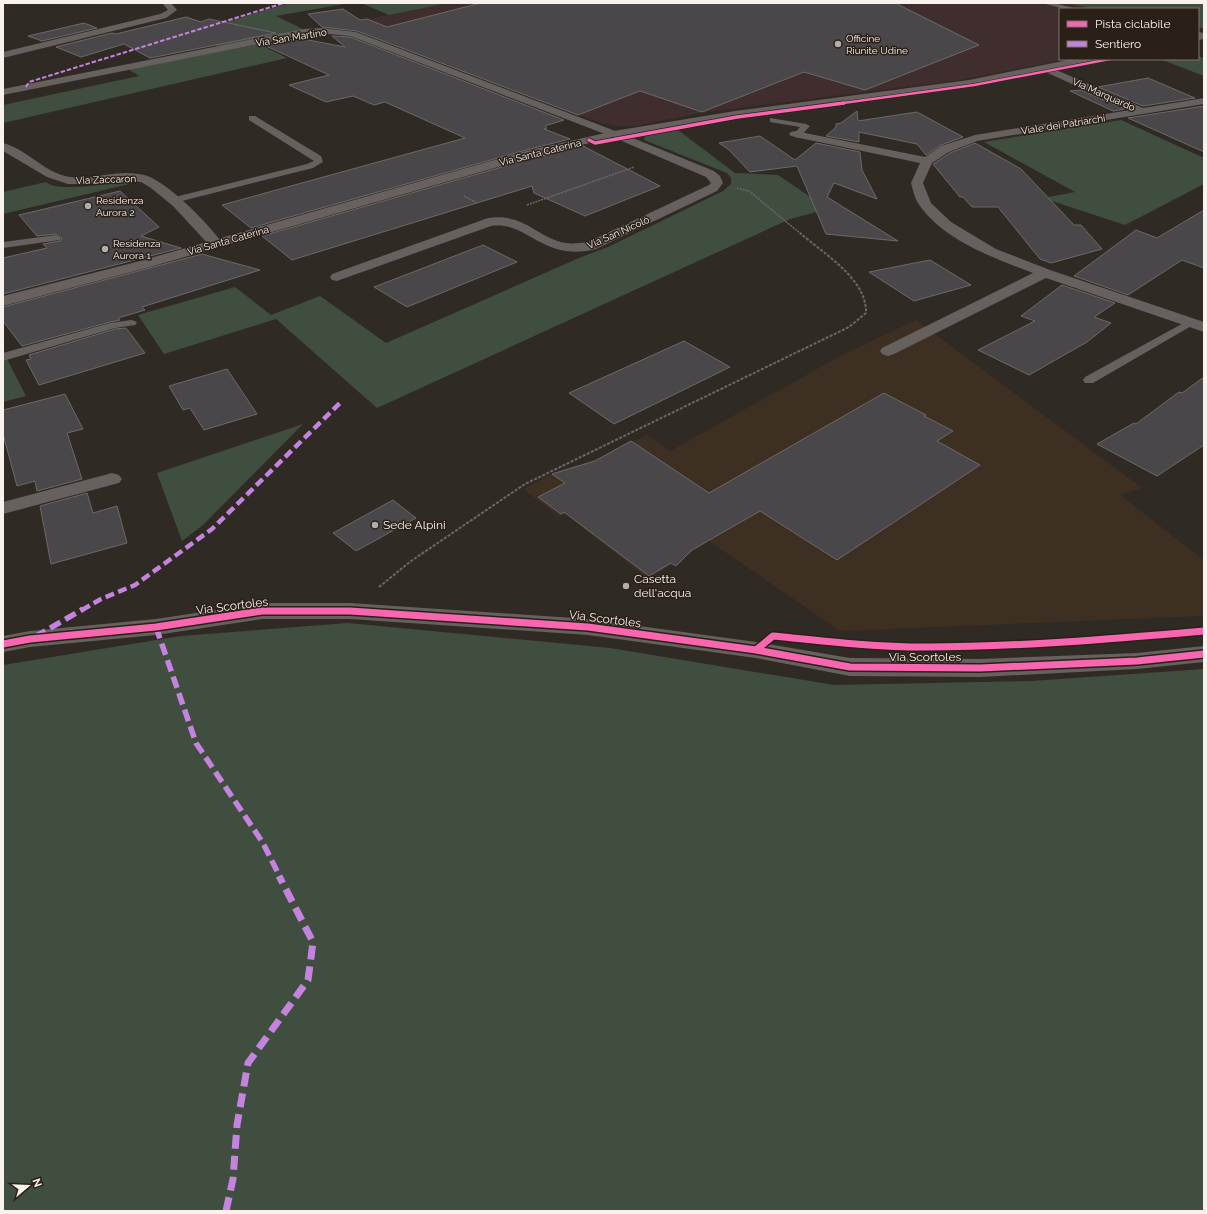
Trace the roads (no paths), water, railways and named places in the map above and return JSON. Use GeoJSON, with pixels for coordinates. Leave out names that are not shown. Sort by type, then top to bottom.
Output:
{"type":"FeatureCollection","features":[{"type":"Feature","properties":{"kind":"street"},"geometry":{"type":"LineString","coordinates":[[3,55],[163,16],[173,10],[166,3]]}},
{"type":"Feature","properties":{"kind":"street","name":"Via San Martino"},"geometry":{"type":"LineString","coordinates":[[3,92],[304,32],[338,30],[360,37],[614,134]]}},
{"type":"Feature","properties":{"kind":"street","name":"Via Santa Caterina"},"geometry":{"type":"LineString","coordinates":[[3,301],[530,154],[614,134],[735,114],[969,83],[1083,60]]}},
{"type":"Feature","properties":{"kind":"street","name":"Via Marquardo"},"geometry":{"type":"LineString","coordinates":[[1045,68],[1142,110]]}},
{"type":"Feature","properties":{"kind":"street","name":"Viale dei Patriarchi"},"geometry":{"type":"LineString","coordinates":[[927,161],[945,149],[975,138],[1204,101]]}},
{"type":"Feature","properties":{"kind":"street","name":"Via San Nicolò"},"geometry":{"type":"LineString","coordinates":[[337,277],[478,225],[501,215],[510,222],[556,245],[566,248],[590,246],[713,188],[717,183],[716,179],[710,174],[614,134]]}},
{"type":"Feature","properties":{"kind":"street"},"geometry":{"type":"LineString","coordinates":[[796,134],[927,161],[917,183],[925,204],[946,225],[991,252],[1045,274],[1204,327]]}},
{"type":"Feature","properties":{"kind":"street","name":"Via Zaccaron"},"geometry":{"type":"LineString","coordinates":[[3,147],[59,178],[73,181],[135,177],[145,179],[174,200],[215,243]]}},
{"type":"Feature","properties":{"kind":"street"},"geometry":{"type":"LineString","coordinates":[[888,351],[1045,274]]}},
{"type":"Feature","properties":{"kind":"street"},"geometry":{"type":"LineString","coordinates":[[3,508],[112,479]]}},
{"type":"Feature","properties":{"kind":"street","name":"Via Scortoles"},"geometry":{"type":"LineString","coordinates":[[3,644],[30,639],[156,627],[262,611],[350,611],[588,627],[756,650],[850,668],[980,668],[1137,661],[1204,654]]}},
{"type":"Feature","properties":{"kind":"lane"},"geometry":{"type":"LineString","coordinates":[[1045,3],[1069,8]]}},
{"type":"Feature","properties":{"kind":"lane"},"geometry":{"type":"LineString","coordinates":[[174,200],[310,166],[319,162],[318,158],[252,118]]}},
{"type":"Feature","properties":{"kind":"lane"},"geometry":{"type":"LineString","coordinates":[[773,120],[806,126],[796,134]]}},
{"type":"Feature","properties":{"kind":"lane"},"geometry":{"type":"LineString","coordinates":[[3,245],[56,238]]}},
{"type":"Feature","properties":{"kind":"lane"},"geometry":{"type":"LineString","coordinates":[[3,357],[114,325],[131,322]]}},
{"type":"Feature","properties":{"kind":"lane"},"geometry":{"type":"LineString","coordinates":[[1089,380],[1189,322]]}},
{"type":"Feature","properties":{"kind":"place","name":"Officine Riunite Udine"},"geometry":{"type":"Point","coordinates":[838,44]}},
{"type":"Feature","properties":{"kind":"place","name":"Residenza Aurora 2"},"geometry":{"type":"Point","coordinates":[88,206]}},
{"type":"Feature","properties":{"kind":"place","name":"Residenza Aurora 1"},"geometry":{"type":"Point","coordinates":[105,249]}},
{"type":"Feature","properties":{"kind":"place","name":"Sede Alpini"},"geometry":{"type":"Point","coordinates":[375,525]}},
{"type":"Feature","properties":{"kind":"place","name":"Casetta dell'acqua"},"geometry":{"type":"Point","coordinates":[626,586]}}]}
